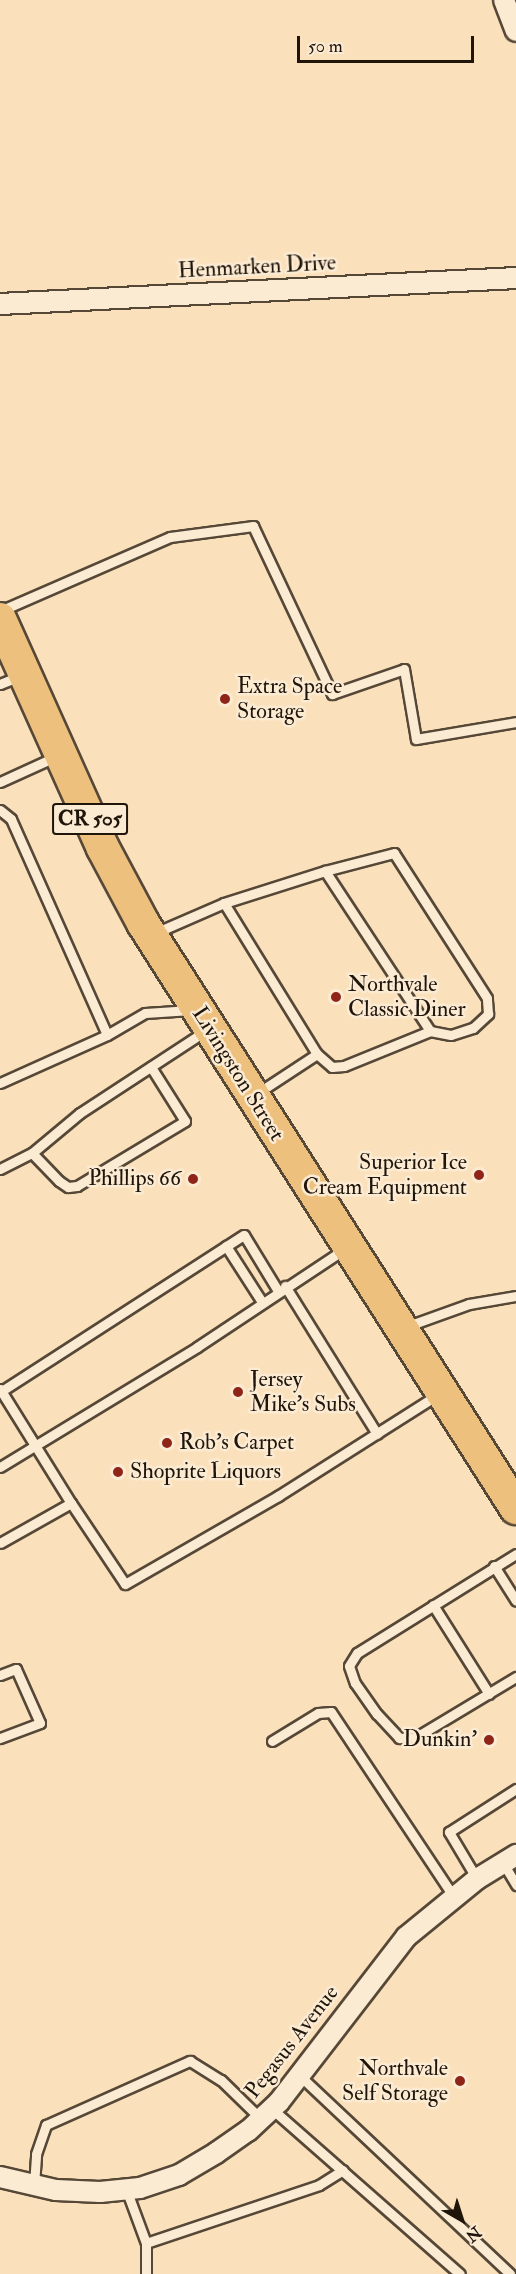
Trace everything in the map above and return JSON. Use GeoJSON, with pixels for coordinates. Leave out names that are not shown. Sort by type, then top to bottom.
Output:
{"type":"FeatureCollection","features":[{"type":"Feature","properties":{"kind":"main road","name":"Livingston Street"},"geometry":{"type":"LineString","coordinates":[[0,619],[12,679],[60,754],[112,867],[150,935],[400,1329],[515,1505]]}},
{"type":"Feature","properties":{"kind":"street"},"geometry":{"type":"LineString","coordinates":[[504,0],[516,31]]}},
{"type":"Feature","properties":{"kind":"street","name":"Henmarken Drive"},"geometry":{"type":"LineString","coordinates":[[0,304],[516,278]]}},
{"type":"Feature","properties":{"kind":"street","name":"Pegasus Avenue"},"geometry":{"type":"LineString","coordinates":[[0,2177],[33,2185],[78,2191],[126,2189],[180,2175],[267,2114],[406,1937],[477,1879],[509,1859]]}},
{"type":"Feature","properties":{"kind":"lane"},"geometry":{"type":"LineString","coordinates":[[0,611],[170,537],[253,526],[332,694],[404,669],[416,739],[516,722]]}},
{"type":"Feature","properties":{"kind":"lane"},"geometry":{"type":"LineString","coordinates":[[0,782],[60,754]]}},
{"type":"Feature","properties":{"kind":"lane"},"geometry":{"type":"LineString","coordinates":[[0,810],[11,819],[107,1035]]}},
{"type":"Feature","properties":{"kind":"lane"},"geometry":{"type":"LineString","coordinates":[[150,935],[224,903],[325,871],[394,853],[487,998],[488,1014],[473,1028],[451,1035],[430,1031],[344,1066],[332,1067],[317,1054],[224,903]]}},
{"type":"Feature","properties":{"kind":"lane"},"geometry":{"type":"LineString","coordinates":[[325,871],[430,1031]]}},
{"type":"Feature","properties":{"kind":"lane"},"geometry":{"type":"LineString","coordinates":[[0,1083],[107,1035],[145,1013],[202,1019]]}},
{"type":"Feature","properties":{"kind":"lane"},"geometry":{"type":"LineString","coordinates":[[0,1169],[32,1153],[80,1113],[151,1067],[202,1019]]}},
{"type":"Feature","properties":{"kind":"lane"},"geometry":{"type":"LineString","coordinates":[[252,1097],[317,1054]]}},
{"type":"Feature","properties":{"kind":"lane"},"geometry":{"type":"LineString","coordinates":[[32,1153],[58,1181],[68,1187],[76,1186],[185,1121],[151,1067]]}},
{"type":"Feature","properties":{"kind":"lane"},"geometry":{"type":"LineString","coordinates":[[377,1434],[244,1235],[0,1391],[125,1584],[377,1434],[441,1393]]}},
{"type":"Feature","properties":{"kind":"lane"},"geometry":{"type":"LineString","coordinates":[[226,1246],[262,1302]]}},
{"type":"Feature","properties":{"kind":"lane"},"geometry":{"type":"LineString","coordinates":[[0,1467],[197,1347],[281,1288],[348,1246]]}},
{"type":"Feature","properties":{"kind":"lane"},"geometry":{"type":"LineString","coordinates":[[400,1329],[469,1304],[516,1296]]}},
{"type":"Feature","properties":{"kind":"lane"},"geometry":{"type":"LineString","coordinates":[[0,1543],[71,1503]]}},
{"type":"Feature","properties":{"kind":"lane"},"geometry":{"type":"LineString","coordinates":[[516,1554],[357,1653],[349,1666],[355,1683],[399,1738],[416,1737],[516,1677]]}},
{"type":"Feature","properties":{"kind":"lane"},"geometry":{"type":"LineString","coordinates":[[494,1566],[516,1601]]}},
{"type":"Feature","properties":{"kind":"lane"},"geometry":{"type":"LineString","coordinates":[[433,1605],[489,1694]]}},
{"type":"Feature","properties":{"kind":"lane"},"geometry":{"type":"LineString","coordinates":[[0,1675],[16,1669],[40,1723],[0,1738]]}},
{"type":"Feature","properties":{"kind":"lane"},"geometry":{"type":"LineString","coordinates":[[272,1741],[318,1713],[331,1712],[454,1897]]}},
{"type":"Feature","properties":{"kind":"lane"},"geometry":{"type":"LineString","coordinates":[[477,1879],[449,1832],[516,1790]]}},
{"type":"Feature","properties":{"kind":"lane"},"geometry":{"type":"LineString","coordinates":[[509,1859],[516,1885]]}},
{"type":"Feature","properties":{"kind":"lane"},"geometry":{"type":"LineString","coordinates":[[33,2185],[36,2154],[46,2125],[190,2061],[221,2080],[343,2170],[460,2274]]}},
{"type":"Feature","properties":{"kind":"lane"},"geometry":{"type":"LineString","coordinates":[[299,2075],[510,2274]]}},
{"type":"Feature","properties":{"kind":"lane"},"geometry":{"type":"LineString","coordinates":[[146,2244],[319,2185],[343,2170]]}},
{"type":"Feature","properties":{"kind":"lane"},"geometry":{"type":"LineString","coordinates":[[126,2189],[146,2244],[146,2274]]}},
{"type":"Feature","properties":{"kind":"place","name":"Extra Space Storage"},"geometry":{"type":"Point","coordinates":[225,699]}},
{"type":"Feature","properties":{"kind":"place","name":"Northvale Classic Diner"},"geometry":{"type":"Point","coordinates":[336,997]}},
{"type":"Feature","properties":{"kind":"place","name":"Superior Ice Cream Equipment"},"geometry":{"type":"Point","coordinates":[479,1175]}},
{"type":"Feature","properties":{"kind":"place","name":"Phillips 66"},"geometry":{"type":"Point","coordinates":[193,1179]}},
{"type":"Feature","properties":{"kind":"place","name":"Jersey Mike's Subs"},"geometry":{"type":"Point","coordinates":[238,1392]}},
{"type":"Feature","properties":{"kind":"place","name":"Rob's Carpet"},"geometry":{"type":"Point","coordinates":[167,1443]}},
{"type":"Feature","properties":{"kind":"place","name":"Shoprite Liquors"},"geometry":{"type":"Point","coordinates":[118,1472]}},
{"type":"Feature","properties":{"kind":"place","name":"Dunkin'"},"geometry":{"type":"Point","coordinates":[489,1740]}},
{"type":"Feature","properties":{"kind":"place","name":"Northvale Self Storage"},"geometry":{"type":"Point","coordinates":[460,2081]}}]}
